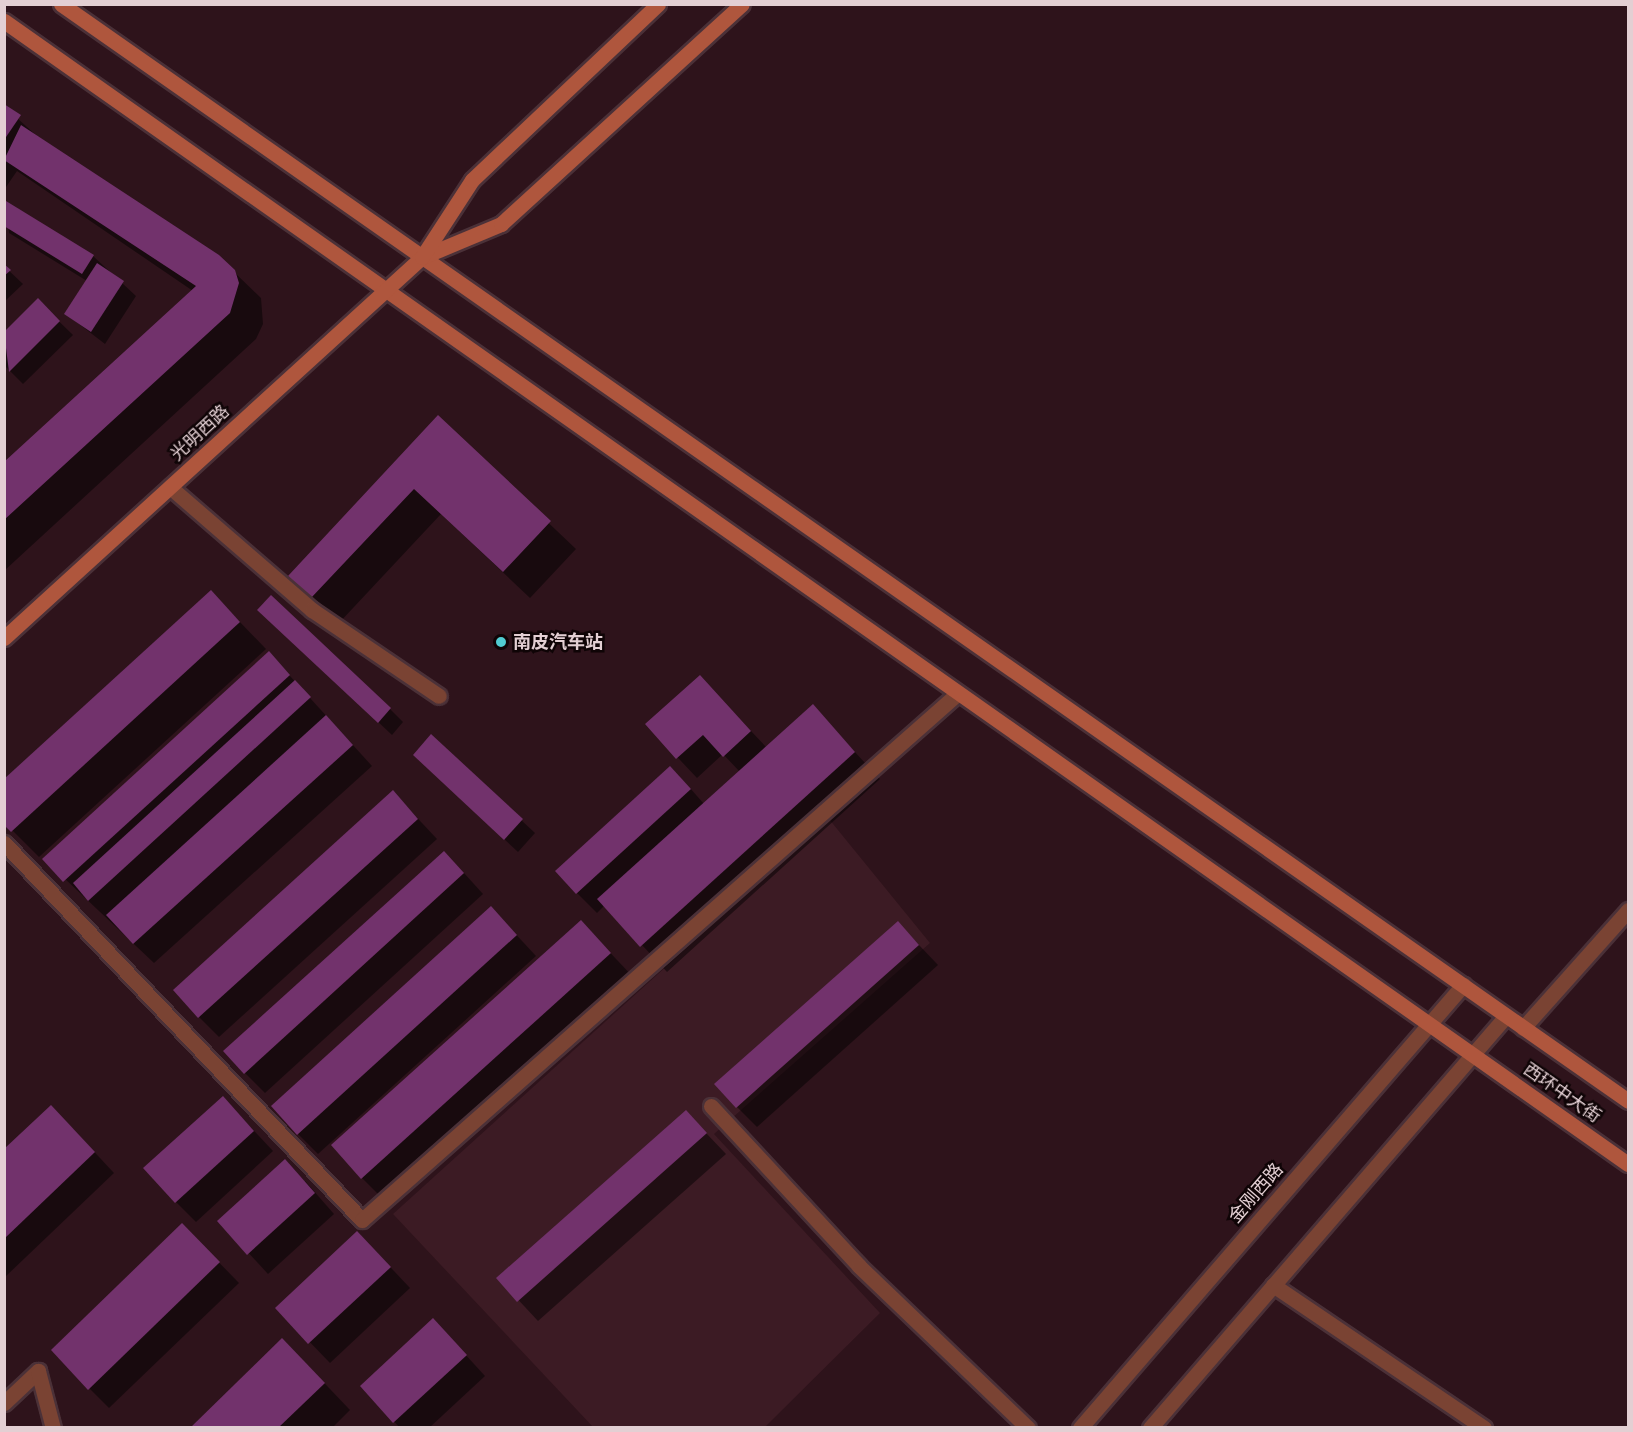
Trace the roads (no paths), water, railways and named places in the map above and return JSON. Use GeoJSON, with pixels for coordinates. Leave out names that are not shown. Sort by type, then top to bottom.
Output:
{"type":"FeatureCollection","features":[{"type":"Feature","properties":{"kind":"main road","name":"西环中大街"},"geometry":{"type":"LineString","coordinates":[[61,4],[1629,1101]]}},
{"type":"Feature","properties":{"kind":"main road"},"geometry":{"type":"LineString","coordinates":[[422,257],[472,180],[658,4]]}},
{"type":"Feature","properties":{"kind":"main road"},"geometry":{"type":"LineString","coordinates":[[422,257],[501,224],[742,4]]}},
{"type":"Feature","properties":{"kind":"main road","name":"西环中大街"},"geometry":{"type":"LineString","coordinates":[[4,21],[383,291],[1629,1164]]}},
{"type":"Feature","properties":{"kind":"main road","name":"光明西路"},"geometry":{"type":"LineString","coordinates":[[4,639],[422,257]]}},
{"type":"Feature","properties":{"kind":"street"},"geometry":{"type":"LineString","coordinates":[[170,487],[312,610],[439,696]]}},
{"type":"Feature","properties":{"kind":"street"},"geometry":{"type":"LineString","coordinates":[[4,843],[362,1220],[957,694]]}},
{"type":"Feature","properties":{"kind":"street"},"geometry":{"type":"LineString","coordinates":[[1523,1028],[1629,910]]}},
{"type":"Feature","properties":{"kind":"street","name":"金刚西路"},"geometry":{"type":"LineString","coordinates":[[1080,1428],[1463,985]]}},
{"type":"Feature","properties":{"kind":"street"},"geometry":{"type":"LineString","coordinates":[[1157,1425],[1273,1284],[1506,1016]]}},
{"type":"Feature","properties":{"kind":"street"},"geometry":{"type":"LineString","coordinates":[[711,1106],[859,1266],[1028,1428]]}},
{"type":"Feature","properties":{"kind":"street"},"geometry":{"type":"LineString","coordinates":[[1273,1284],[1484,1428]]}},
{"type":"Feature","properties":{"kind":"street"},"geometry":{"type":"LineString","coordinates":[[4,1403],[38,1371],[53,1428]]}},
{"type":"Feature","properties":{"kind":"place","name":"南皮汽车站"},"geometry":{"type":"Point","coordinates":[501,642]}}]}
